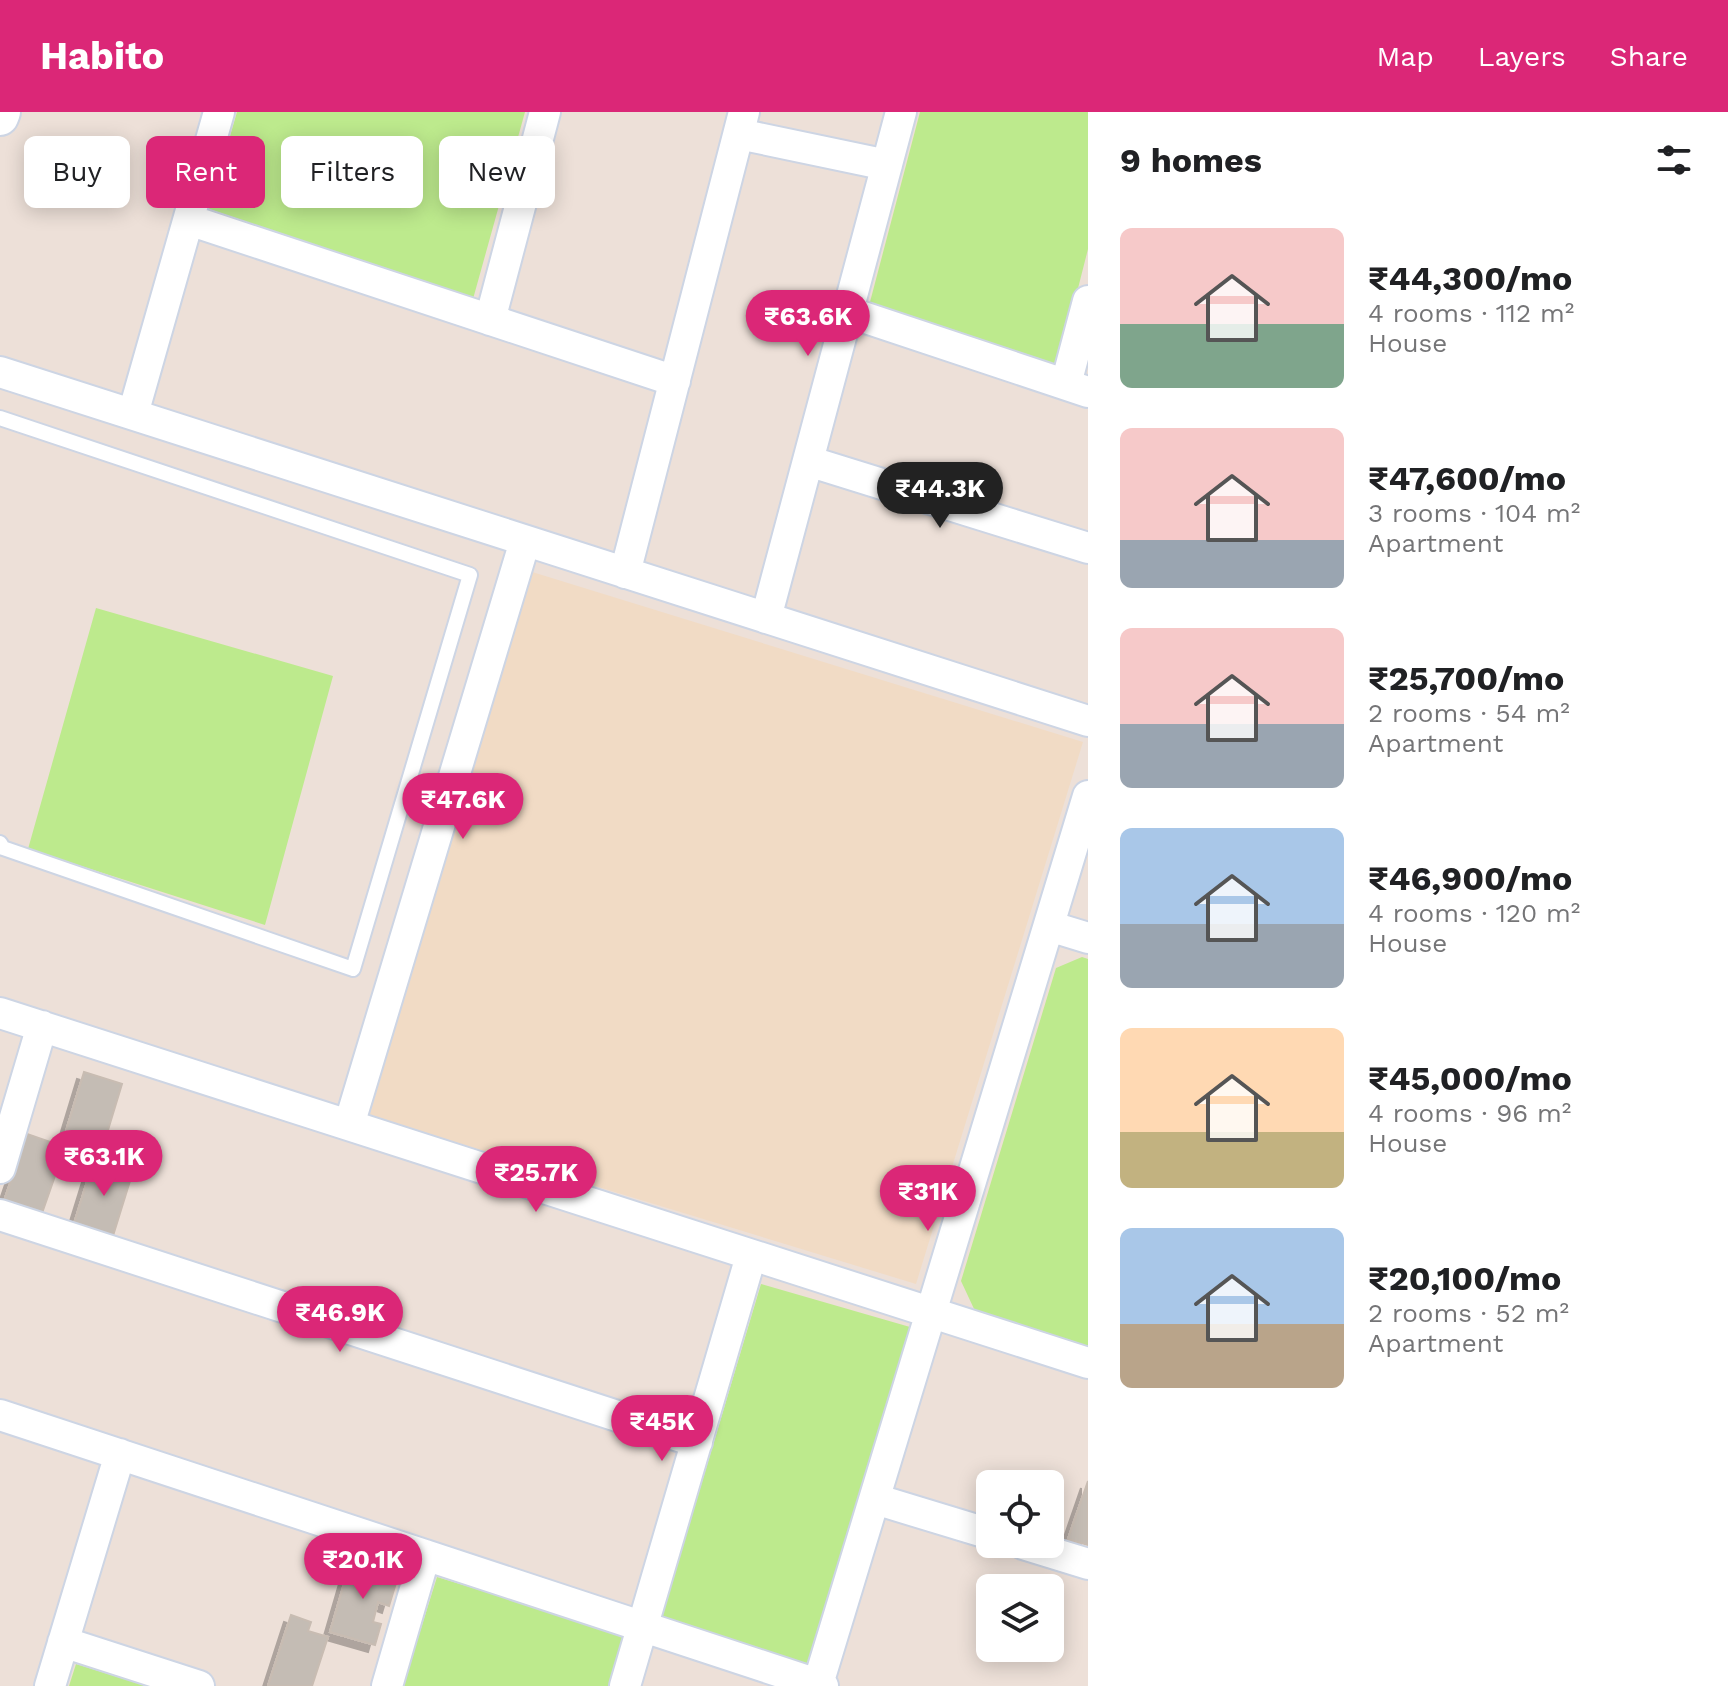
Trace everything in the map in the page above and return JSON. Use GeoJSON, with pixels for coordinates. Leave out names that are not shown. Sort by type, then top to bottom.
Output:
{"type":"FeatureCollection","features":[{"type":"Feature","properties":{"kind":"street"},"geometry":{"type":"LineString","coordinates":[[133,414],[219,112]]}},
{"type":"Feature","properties":{"kind":"street"},"geometry":{"type":"LineString","coordinates":[[490,320],[545,112]]}},
{"type":"Feature","properties":{"kind":"street"},"geometry":{"type":"LineString","coordinates":[[766,618],[901,112]]}},
{"type":"Feature","properties":{"kind":"street"},"geometry":{"type":"LineString","coordinates":[[625,573],[742,123],[887,165]]}},
{"type":"Feature","properties":{"kind":"street"},"geometry":{"type":"LineString","coordinates":[[189,220],[675,381]]}},
{"type":"Feature","properties":{"kind":"street"},"geometry":{"type":"LineString","coordinates":[[848,312],[1077,388],[1088,301]]}},
{"type":"Feature","properties":{"kind":"street"},"geometry":{"type":"LineString","coordinates":[[0,372],[1088,721]]}},
{"type":"Feature","properties":{"kind":"street"},"geometry":{"type":"LineString","coordinates":[[808,461],[1088,548]]}},
{"type":"Feature","properties":{"kind":"street"},"geometry":{"type":"LineString","coordinates":[[349,1125],[525,541]]}},
{"type":"Feature","properties":{"kind":"street"},"geometry":{"type":"LineString","coordinates":[[0,1415],[820,1685],[1088,796]]}},
{"type":"Feature","properties":{"kind":"street"},"geometry":{"type":"LineString","coordinates":[[1049,926],[1088,938]]}},
{"type":"Feature","properties":{"kind":"street"},"geometry":{"type":"LineString","coordinates":[[0,1013],[1088,1363]]}},
{"type":"Feature","properties":{"kind":"street"},"geometry":{"type":"LineString","coordinates":[[0,1168],[42,1026]]}},
{"type":"Feature","properties":{"kind":"street"},"geometry":{"type":"LineString","coordinates":[[0,1215],[697,1442]]}},
{"type":"Feature","properties":{"kind":"street"},"geometry":{"type":"LineString","coordinates":[[625,1686],[751,1256]]}},
{"type":"Feature","properties":{"kind":"street"},"geometry":{"type":"LineString","coordinates":[[50,1686],[120,1454]]}},
{"type":"Feature","properties":{"kind":"street"},"geometry":{"type":"LineString","coordinates":[[875,1499],[976,1530]]}},
{"type":"Feature","properties":{"kind":"street"},"geometry":{"type":"LineString","coordinates":[[387,1686],[425,1555]]}},
{"type":"Feature","properties":{"kind":"street"},"geometry":{"type":"LineString","coordinates":[[1064,1557],[1088,1564]]}},
{"type":"Feature","properties":{"kind":"street"},"geometry":{"type":"LineString","coordinates":[[63,1642],[199,1686]]}},
{"type":"Feature","properties":{"kind":"lane"},"geometry":{"type":"LineString","coordinates":[[0,418],[470,575],[353,969],[100,883],[3,848],[0,843]]}},
{"type":"Feature","properties":{"kind":"shaded area"},"geometry":{"type":"Polygon","coordinates":[[[529,571],[1083,742],[916,1284],[369,1117],[529,571]]]}},
{"type":"Feature","properties":{"kind":"green space"},"geometry":{"type":"Polygon","coordinates":[[[237,112],[525,112],[518,136],[439,136],[439,208],[498,208],[473,299],[209,209],[265,208],[265,136],[230,136],[237,112]]]}},
{"type":"Feature","properties":{"kind":"green space"},"geometry":{"type":"Polygon","coordinates":[[[920,112],[1088,112],[1088,249],[1058,367],[870,302],[920,112]]]}},
{"type":"Feature","properties":{"kind":"green space"},"geometry":{"type":"Polygon","coordinates":[[[96,608],[333,676],[265,925],[28,849],[96,608]]]}},
{"type":"Feature","properties":{"kind":"green space"},"geometry":{"type":"Polygon","coordinates":[[[1082,957],[1088,959],[1088,1346],[975,1311],[961,1281],[1056,968],[1082,957]]]}},
{"type":"Feature","properties":{"kind":"green space"},"geometry":{"type":"Polygon","coordinates":[[[761,1284],[910,1327],[812,1667],[662,1616],[761,1284]]]}},
{"type":"Feature","properties":{"kind":"green space"},"geometry":{"type":"Polygon","coordinates":[[[437,1577],[630,1636],[614,1686],[403,1686],[437,1577]]]}},
{"type":"Feature","properties":{"kind":"green space"},"geometry":{"type":"Polygon","coordinates":[[[76,1664],[147,1686],[69,1686],[76,1664]]]}},
{"type":"Feature","properties":{"kind":"building"},"geometry":{"type":"Polygon","coordinates":[[[84,1072],[122,1084],[101,1153],[63,1141],[84,1072]]]}},
{"type":"Feature","properties":{"kind":"building"},"geometry":{"type":"Polygon","coordinates":[[[27,1134],[65,1147],[41,1216],[3,1204],[27,1134]]]}},
{"type":"Feature","properties":{"kind":"building"},"geometry":{"type":"Polygon","coordinates":[[[95,1156],[134,1168],[112,1239],[73,1227],[95,1156]]]}},
{"type":"Feature","properties":{"kind":"building"},"geometry":{"type":"Polygon","coordinates":[[[1088,1481],[1088,1545],[1068,1539],[1088,1481]]]}},
{"type":"Feature","properties":{"kind":"building"},"geometry":{"type":"Polygon","coordinates":[[[351,1560],[399,1573],[389,1606],[378,1602],[373,1622],[381,1624],[375,1645],[330,1632],[351,1560]]]}},
{"type":"Feature","properties":{"kind":"building"},"geometry":{"type":"Polygon","coordinates":[[[291,1615],[311,1622],[308,1631],[328,1637],[312,1686],[268,1686],[291,1615]]]}}]}
